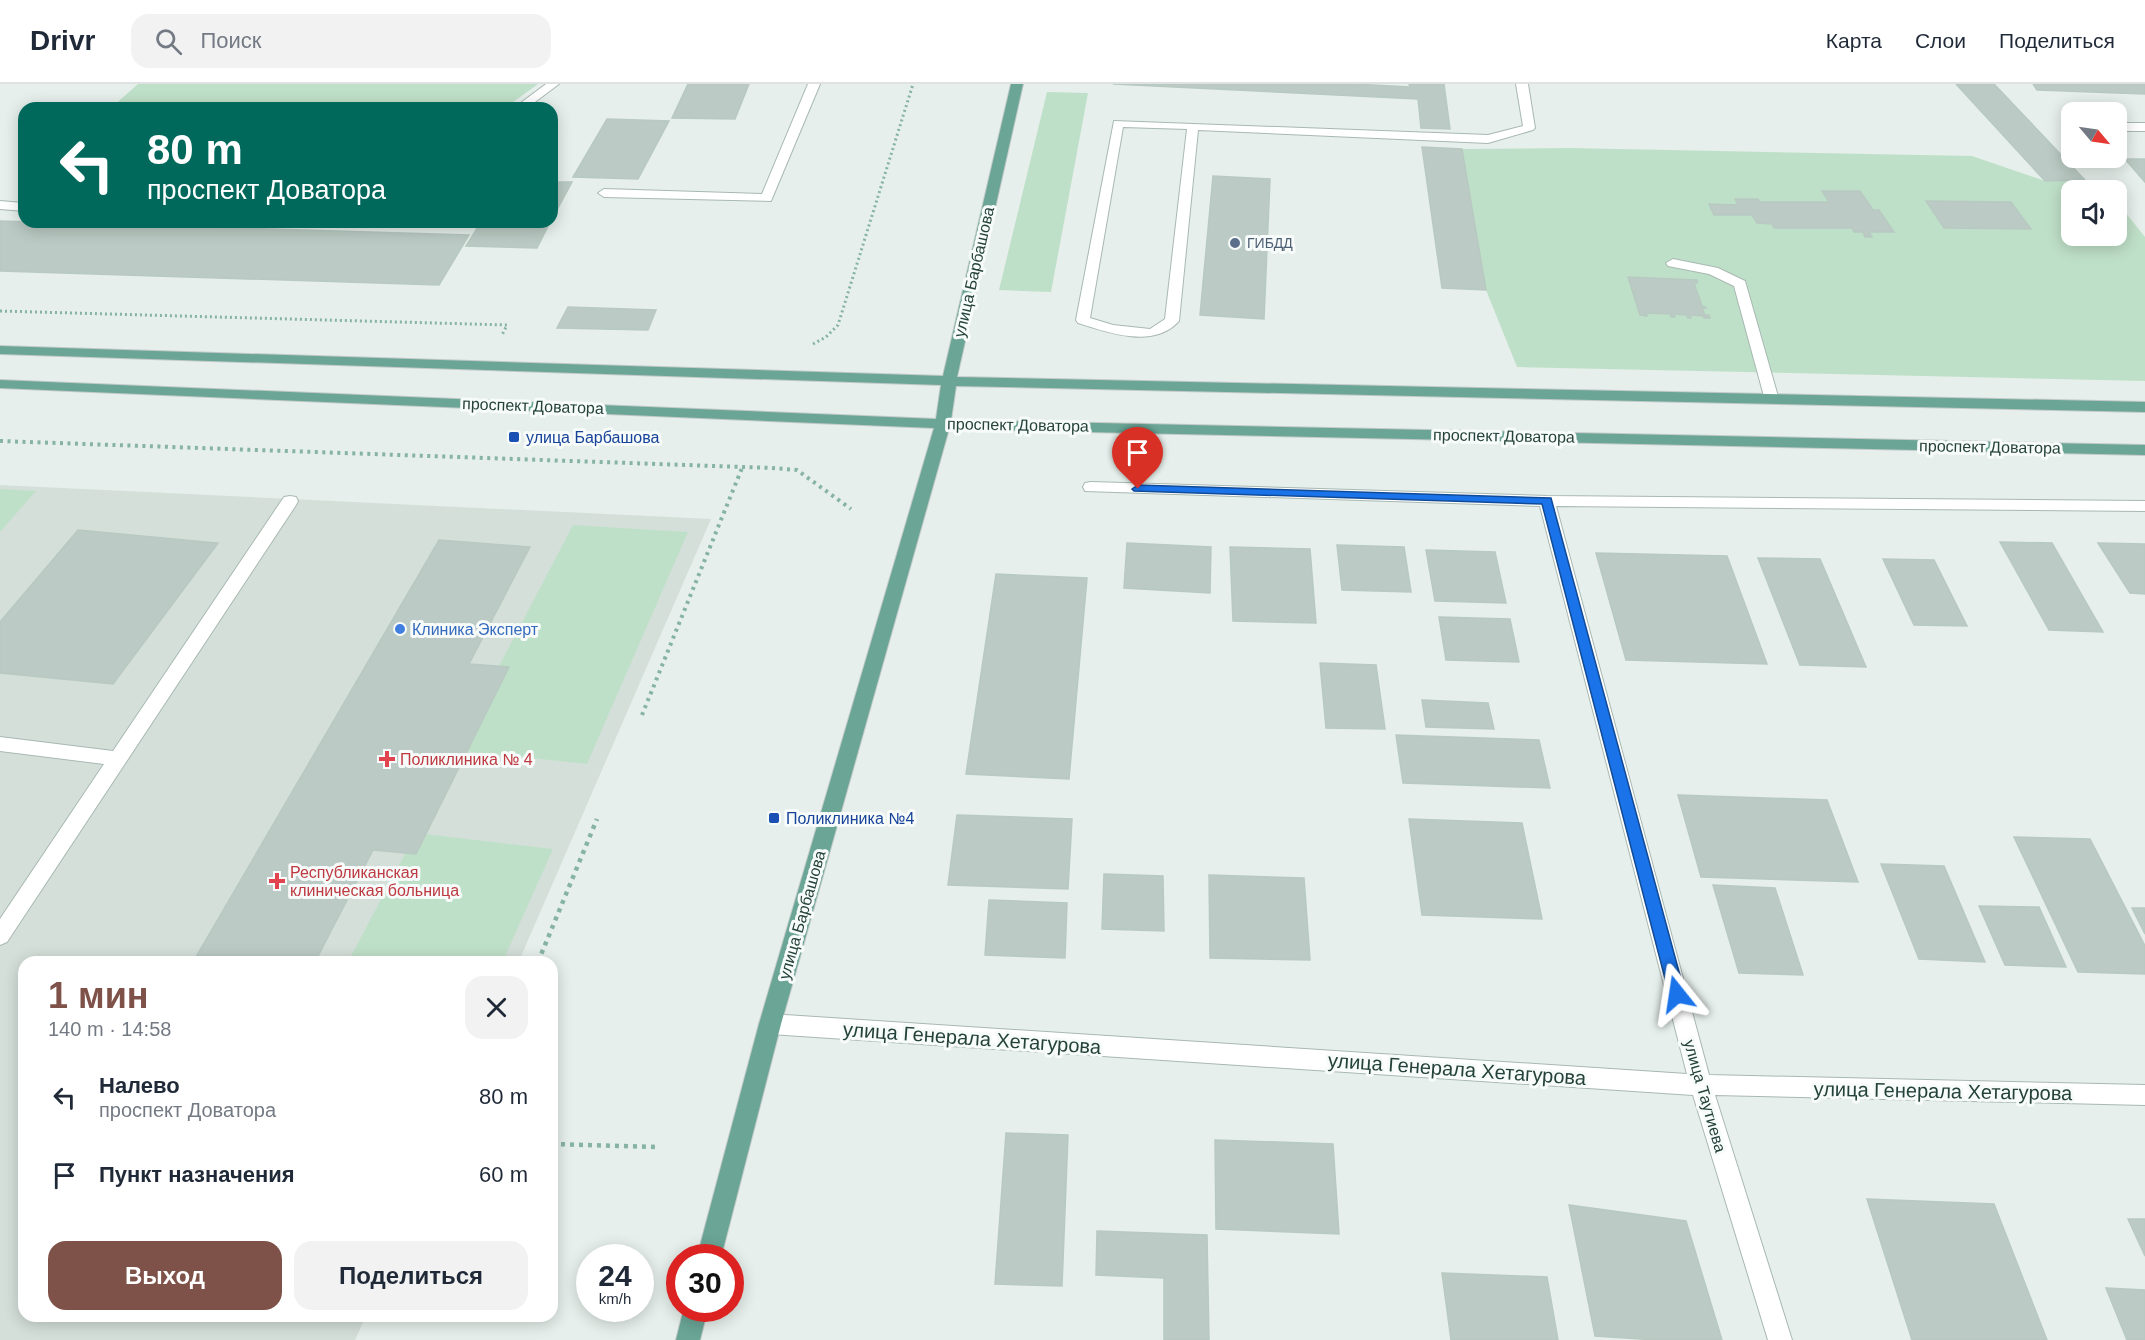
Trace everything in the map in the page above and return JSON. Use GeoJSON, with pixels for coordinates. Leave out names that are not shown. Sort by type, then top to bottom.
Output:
{"type":"FeatureCollection","features":[{"type":"Feature","properties":{"kind":"main road","name":"улица Барбашова"},"geometry":{"type":"LineString","coordinates":[[712,1244],[770,1024],[943,424],[949,381],[1017,84]]}},
{"type":"Feature","properties":{"kind":"main road"},"geometry":{"type":"LineString","coordinates":[[0,350],[949,381],[2145,407]]}},
{"type":"Feature","properties":{"kind":"main road","name":"проспект Доватора"},"geometry":{"type":"LineString","coordinates":[[0,384],[943,424],[2145,450]]}},
{"type":"Feature","properties":{"kind":"main road"},"geometry":{"type":"LineString","coordinates":[[688,1340],[692,1322]]}},
{"type":"Feature","properties":{"kind":"street"},"geometry":{"type":"LineString","coordinates":[[528,102],[553,84]]}},
{"type":"Feature","properties":{"kind":"street"},"geometry":{"type":"LineString","coordinates":[[604,193],[767,198],[814,84]]}},
{"type":"Feature","properties":{"kind":"street"},"geometry":{"type":"LineString","coordinates":[[1193,126],[1172,321],[1152,333],[1111,329],[1083,320],[1118,123],[1193,126],[1488,139],[1529,128],[1522,84]]}},
{"type":"Feature","properties":{"kind":"street"},"geometry":{"type":"LineString","coordinates":[[2127,127],[2145,128]]}},
{"type":"Feature","properties":{"kind":"street"},"geometry":{"type":"LineString","coordinates":[[0,216],[4,205]]}},
{"type":"Feature","properties":{"kind":"street"},"geometry":{"type":"LineString","coordinates":[[1673,263],[1713,271],[1740,284],[1772,400]]}},
{"type":"Feature","properties":{"kind":"street"},"geometry":{"type":"LineString","coordinates":[[1091,487],[1547,501],[2145,506]]}},
{"type":"Feature","properties":{"kind":"street"},"geometry":{"type":"LineString","coordinates":[[0,936],[290,501]]}},
{"type":"Feature","properties":{"kind":"street","name":"улица Таутиева"},"geometry":{"type":"LineString","coordinates":[[1547,501],[1701,1085],[1780,1340]]}},
{"type":"Feature","properties":{"kind":"street"},"geometry":{"type":"LineString","coordinates":[[0,744],[118,759]]}},
{"type":"Feature","properties":{"kind":"street","name":"улица Генерала Хетагурова"},"geometry":{"type":"LineString","coordinates":[[770,1024],[1701,1085],[2145,1095]]}},
{"type":"Feature","properties":{"kind":"path"},"geometry":{"type":"LineString","coordinates":[[805,347],[826,338],[838,326],[913,84]]}},
{"type":"Feature","properties":{"kind":"path"},"geometry":{"type":"LineString","coordinates":[[0,441],[797,470],[851,509]]}},
{"type":"Feature","properties":{"kind":"path"},"geometry":{"type":"LineString","coordinates":[[642,715],[742,468]]}},
{"type":"Feature","properties":{"kind":"path"},"geometry":{"type":"LineString","coordinates":[[540,956],[597,819]]}},
{"type":"Feature","properties":{"kind":"path"},"geometry":{"type":"LineString","coordinates":[[558,1144],[657,1147]]}},
{"type":"Feature","properties":{"kind":"shaded area","name":"Республиканская клиническая больница"},"geometry":{"type":"Polygon","coordinates":[[[0,485],[711,519],[521,956],[18,956],[18,1322],[363,1322],[355,1340],[0,1340],[0,485]]]}},
{"type":"Feature","properties":{"kind":"green space"},"geometry":{"type":"Polygon","coordinates":[[[138,84],[538,84],[513,102],[118,102],[138,84]]]}},
{"type":"Feature","properties":{"kind":"green space"},"geometry":{"type":"Polygon","coordinates":[[[1047,92],[1088,93],[1051,292],[999,290],[1047,92]]]}},
{"type":"Feature","properties":{"kind":"green space"},"geometry":{"type":"Polygon","coordinates":[[[1569,148],[1972,156],[2045,181],[2061,181],[2061,246],[2127,246],[2127,214],[2145,237],[2145,381],[1517,367],[1486,290],[1462,149],[1569,148]]]}},
{"type":"Feature","properties":{"kind":"green space"},"geometry":{"type":"Polygon","coordinates":[[[0,489],[36,491],[0,532],[0,489]]]}},
{"type":"Feature","properties":{"kind":"green space"},"geometry":{"type":"Polygon","coordinates":[[[573,525],[688,532],[587,764],[455,750],[573,525]]]}},
{"type":"Feature","properties":{"kind":"green space"},"geometry":{"type":"Polygon","coordinates":[[[416,833],[553,849],[505,956],[351,956],[416,833]]]}},
{"type":"Feature","properties":{"kind":"building"},"geometry":{"type":"Polygon","coordinates":[[[688,84],[749,84],[735,119],[672,118],[688,84]]]}},
{"type":"Feature","properties":{"kind":"building"},"geometry":{"type":"Polygon","coordinates":[[[1113,84],[1354,84],[1410,87],[1409,84],[1444,84],[1450,129],[1421,128],[1418,99],[1113,84]]]}},
{"type":"Feature","properties":{"kind":"building"},"geometry":{"type":"Polygon","coordinates":[[[1956,84],[1994,84],[2061,155],[2061,168],[2074,168],[2085,180],[2045,181],[1956,84]]]}},
{"type":"Feature","properties":{"kind":"building"},"geometry":{"type":"Polygon","coordinates":[[[2033,84],[2145,84],[2145,94],[2037,90],[2033,84]]]}},
{"type":"Feature","properties":{"kind":"building"},"geometry":{"type":"Polygon","coordinates":[[[607,119],[669,121],[638,179],[573,177],[607,119]]]}},
{"type":"Feature","properties":{"kind":"building"},"geometry":{"type":"Polygon","coordinates":[[[1422,147],[1462,149],[1486,290],[1442,288],[1422,147]]]}},
{"type":"Feature","properties":{"kind":"building"},"geometry":{"type":"Polygon","coordinates":[[[2127,159],[2145,159],[2145,182],[2127,161],[2127,159]]]}},
{"type":"Feature","properties":{"kind":"building"},"geometry":{"type":"Polygon","coordinates":[[[1213,176],[1270,179],[1264,319],[1200,315],[1213,176]]]}},
{"type":"Feature","properties":{"kind":"building"},"geometry":{"type":"Polygon","coordinates":[[[558,182],[572,182],[558,208],[558,182]]]}},
{"type":"Feature","properties":{"kind":"building"},"geometry":{"type":"Polygon","coordinates":[[[1822,191],[1860,191],[1873,210],[1879,210],[1894,232],[1869,232],[1872,237],[1865,237],[1863,232],[1854,232],[1852,228],[1774,228],[1772,224],[1757,223],[1752,215],[1714,215],[1709,204],[1738,205],[1735,199],[1758,199],[1759,202],[1829,202],[1822,191]]]}},
{"type":"Feature","properties":{"kind":"building"},"geometry":{"type":"Polygon","coordinates":[[[1926,201],[2011,202],[2031,229],[1944,228],[1926,201]]]}},
{"type":"Feature","properties":{"kind":"building"},"geometry":{"type":"Polygon","coordinates":[[[0,221],[18,222],[18,228],[234,228],[469,235],[439,285],[0,271],[0,221]]]}},
{"type":"Feature","properties":{"kind":"building"},"geometry":{"type":"Polygon","coordinates":[[[477,228],[547,228],[537,248],[466,246],[477,228]]]}},
{"type":"Feature","properties":{"kind":"building"},"geometry":{"type":"Polygon","coordinates":[[[1628,277],[1697,280],[1697,283],[1694,283],[1702,306],[1707,308],[1702,308],[1705,315],[1709,315],[1710,318],[1690,315],[1691,318],[1688,318],[1687,315],[1674,314],[1675,317],[1671,317],[1670,314],[1640,315],[1628,277]]]}},
{"type":"Feature","properties":{"kind":"building"},"geometry":{"type":"Polygon","coordinates":[[[568,307],[656,310],[648,330],[557,328],[568,307]]]}},
{"type":"Feature","properties":{"kind":"building"},"geometry":{"type":"Polygon","coordinates":[[[78,530],[218,543],[113,684],[0,673],[0,622],[78,530]]]}},
{"type":"Feature","properties":{"kind":"building","name":"Поликлиника № 4"},"geometry":{"type":"Polygon","coordinates":[[[439,540],[530,547],[469,664],[509,667],[416,854],[373,850],[318,956],[196,956],[439,540]]]}},
{"type":"Feature","properties":{"kind":"building"},"geometry":{"type":"Polygon","coordinates":[[[2000,542],[2052,543],[2103,632],[2049,630],[2000,542]]]}},
{"type":"Feature","properties":{"kind":"building"},"geometry":{"type":"Polygon","coordinates":[[[1127,543],[1211,547],[1210,593],[1124,588],[1127,543]]]}},
{"type":"Feature","properties":{"kind":"building"},"geometry":{"type":"Polygon","coordinates":[[[2098,543],[2145,544],[2145,594],[2130,593],[2098,543]]]}},
{"type":"Feature","properties":{"kind":"building"},"geometry":{"type":"Polygon","coordinates":[[[1337,545],[1404,547],[1411,592],[1342,590],[1337,545]]]}},
{"type":"Feature","properties":{"kind":"building"},"geometry":{"type":"Polygon","coordinates":[[[1230,547],[1310,549],[1316,623],[1233,621],[1230,547]]]}},
{"type":"Feature","properties":{"kind":"building"},"geometry":{"type":"Polygon","coordinates":[[[1426,550],[1495,552],[1506,603],[1435,601],[1426,550]]]}},
{"type":"Feature","properties":{"kind":"building"},"geometry":{"type":"Polygon","coordinates":[[[1596,553],[1727,556],[1767,664],[1626,660],[1596,553]]]}},
{"type":"Feature","properties":{"kind":"building"},"geometry":{"type":"Polygon","coordinates":[[[1758,558],[1820,559],[1866,667],[1800,665],[1758,558]]]}},
{"type":"Feature","properties":{"kind":"building"},"geometry":{"type":"Polygon","coordinates":[[[1883,559],[1934,560],[1967,626],[1914,625],[1883,559]]]}},
{"type":"Feature","properties":{"kind":"building"},"geometry":{"type":"Polygon","coordinates":[[[996,574],[1087,578],[1069,779],[966,774],[996,574]]]}},
{"type":"Feature","properties":{"kind":"building"},"geometry":{"type":"Polygon","coordinates":[[[1439,617],[1510,619],[1519,662],[1446,660],[1439,617]]]}},
{"type":"Feature","properties":{"kind":"building"},"geometry":{"type":"Polygon","coordinates":[[[1320,663],[1376,665],[1385,729],[1326,728],[1320,663]]]}},
{"type":"Feature","properties":{"kind":"building"},"geometry":{"type":"Polygon","coordinates":[[[1422,700],[1488,703],[1494,729],[1426,727],[1422,700]]]}},
{"type":"Feature","properties":{"kind":"building"},"geometry":{"type":"Polygon","coordinates":[[[1396,735],[1539,740],[1550,788],[1403,783],[1396,735]]]}},
{"type":"Feature","properties":{"kind":"building"},"geometry":{"type":"Polygon","coordinates":[[[1678,795],[1827,800],[1858,882],[1701,877],[1678,795]]]}},
{"type":"Feature","properties":{"kind":"building"},"geometry":{"type":"Polygon","coordinates":[[[957,815],[1072,819],[1068,889],[948,885],[957,815]]]}},
{"type":"Feature","properties":{"kind":"building"},"geometry":{"type":"Polygon","coordinates":[[[1409,819],[1522,823],[1542,919],[1422,915],[1409,819]]]}},
{"type":"Feature","properties":{"kind":"building"},"geometry":{"type":"Polygon","coordinates":[[[2014,837],[2090,839],[2145,946],[2145,974],[2078,972],[2014,837]]]}},
{"type":"Feature","properties":{"kind":"building"},"geometry":{"type":"Polygon","coordinates":[[[1881,864],[1944,866],[1985,962],[1919,959],[1881,864]]]}},
{"type":"Feature","properties":{"kind":"building"},"geometry":{"type":"Polygon","coordinates":[[[1104,874],[1163,876],[1164,931],[1102,929],[1104,874]]]}},
{"type":"Feature","properties":{"kind":"building"},"geometry":{"type":"Polygon","coordinates":[[[1209,875],[1304,878],[1310,960],[1210,958],[1209,875]]]}},
{"type":"Feature","properties":{"kind":"building"},"geometry":{"type":"Polygon","coordinates":[[[1713,885],[1775,888],[1803,975],[1739,973],[1713,885]]]}},
{"type":"Feature","properties":{"kind":"building"},"geometry":{"type":"Polygon","coordinates":[[[989,900],[1067,903],[1065,958],[985,955],[989,900]]]}},
{"type":"Feature","properties":{"kind":"building"},"geometry":{"type":"Polygon","coordinates":[[[1979,906],[2039,907],[2066,967],[2005,965],[1979,906]]]}},
{"type":"Feature","properties":{"kind":"building"},"geometry":{"type":"Polygon","coordinates":[[[2132,908],[2145,908],[2145,934],[2132,908]]]}},
{"type":"Feature","properties":{"kind":"building"},"geometry":{"type":"Polygon","coordinates":[[[1006,1133],[1068,1135],[1062,1286],[995,1284],[1006,1133]]]}},
{"type":"Feature","properties":{"kind":"building"},"geometry":{"type":"Polygon","coordinates":[[[1215,1140],[1333,1144],[1339,1234],[1216,1229],[1215,1140]]]}},
{"type":"Feature","properties":{"kind":"building"},"geometry":{"type":"Polygon","coordinates":[[[1867,1199],[1994,1204],[2047,1340],[1912,1340],[1867,1199]]]}},
{"type":"Feature","properties":{"kind":"building"},"geometry":{"type":"Polygon","coordinates":[[[1569,1205],[1686,1221],[1722,1340],[1655,1340],[1595,1336],[1569,1205]]]}},
{"type":"Feature","properties":{"kind":"building"},"geometry":{"type":"Polygon","coordinates":[[[2128,1219],[2145,1219],[2145,1256],[2128,1219]]]}},
{"type":"Feature","properties":{"kind":"building"},"geometry":{"type":"Polygon","coordinates":[[[1097,1231],[1207,1235],[1209,1340],[1164,1340],[1164,1278],[1096,1275],[1097,1231]]]}},
{"type":"Feature","properties":{"kind":"building"},"geometry":{"type":"Polygon","coordinates":[[[1442,1273],[1547,1277],[1558,1340],[1451,1340],[1442,1273]]]}},
{"type":"Feature","properties":{"kind":"building"},"geometry":{"type":"Polygon","coordinates":[[[2106,1288],[2145,1290],[2145,1340],[2127,1340],[2106,1288]]]}},
{"type":"Feature","properties":{"kind":"place","name":"ГИБДД"},"geometry":{"type":"Point","coordinates":[1235,243]}},
{"type":"Feature","properties":{"kind":"place","name":"улица Барбашова"},"geometry":{"type":"Point","coordinates":[514,437]}},
{"type":"Feature","properties":{"kind":"place","name":"Клиника Эксперт"},"geometry":{"type":"Point","coordinates":[400,629]}},
{"type":"Feature","properties":{"kind":"place","name":"Поликлиника № 4"},"geometry":{"type":"Point","coordinates":[387,759]}},
{"type":"Feature","properties":{"kind":"place","name":"Поликлиника №4"},"geometry":{"type":"Point","coordinates":[774,818]}},
{"type":"Feature","properties":{"kind":"place","name":"Республиканская клиническая больница"},"geometry":{"type":"Point","coordinates":[277,881]}},
{"type":"Feature","properties":{"kind":"route"},"geometry":{"type":"LineString","coordinates":[[1138,489],[1547,501],[1677,994]]}}]}
